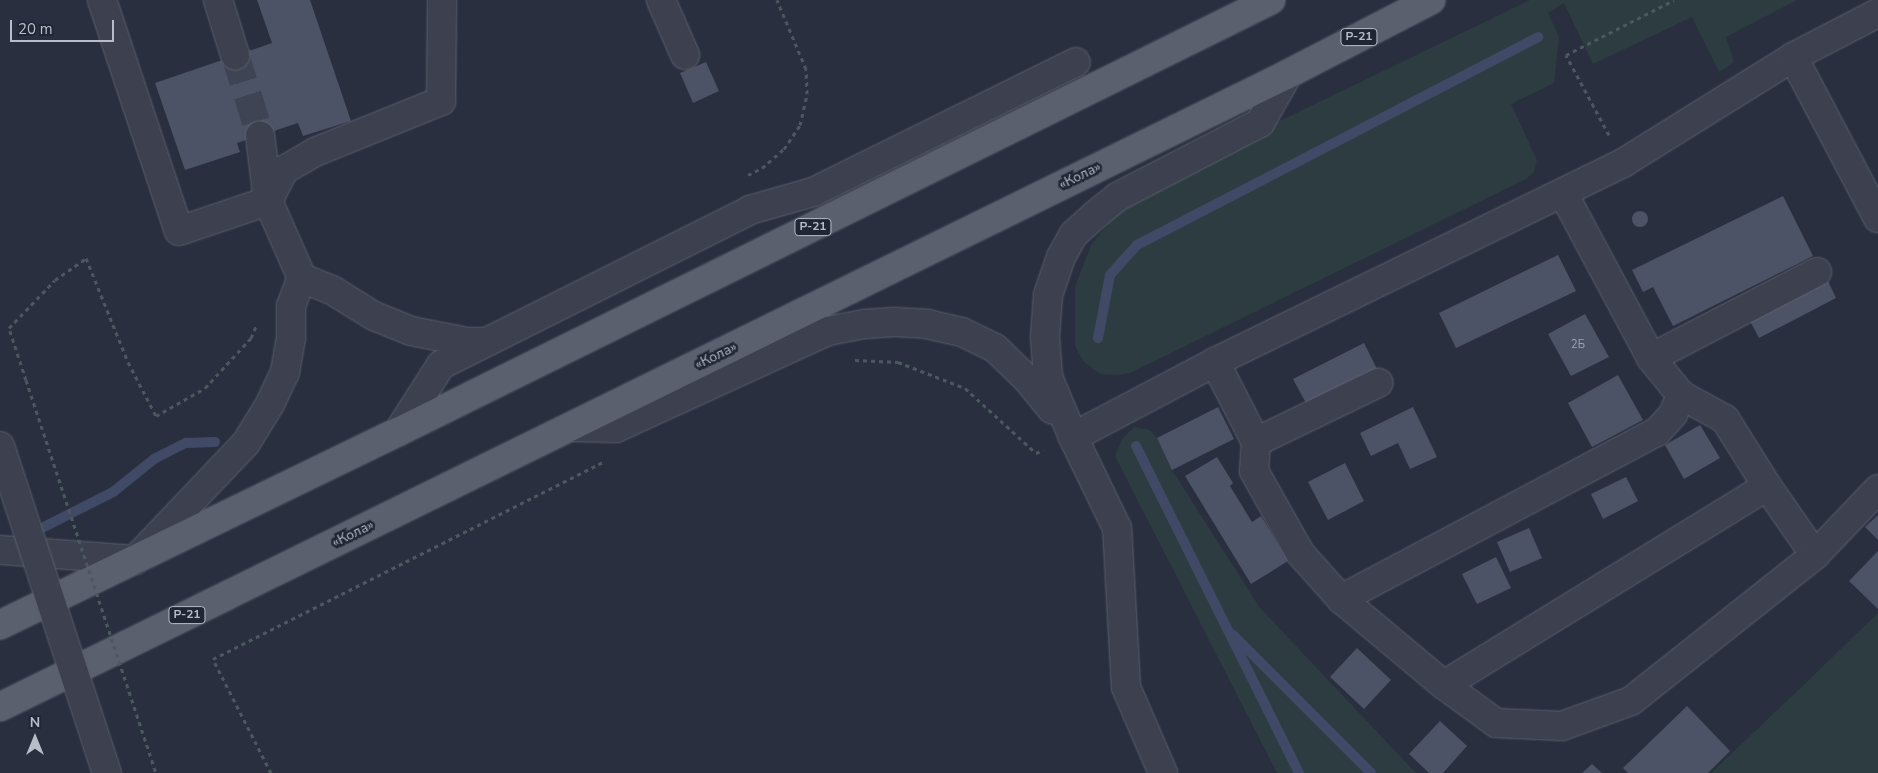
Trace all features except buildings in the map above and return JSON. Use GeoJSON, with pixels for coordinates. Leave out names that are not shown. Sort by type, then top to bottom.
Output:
{"type":"FeatureCollection","features":[{"type":"Feature","properties":{"kind":"main road","name":"Р-21"},"geometry":{"type":"LineString","coordinates":[[0,625],[398,432],[1270,0]]}},
{"type":"Feature","properties":{"kind":"main road","name":"«Кола»"},"geometry":{"type":"LineString","coordinates":[[0,707],[1288,74],[1431,0]]}},
{"type":"Feature","properties":{"kind":"street"},"geometry":{"type":"LineString","coordinates":[[102,0],[179,231],[268,201],[284,170],[315,152],[441,100],[442,0]]}},
{"type":"Feature","properties":{"kind":"street"},"geometry":{"type":"LineString","coordinates":[[218,0],[235,55]]}},
{"type":"Feature","properties":{"kind":"street"},"geometry":{"type":"LineString","coordinates":[[661,0],[686,55]]}},
{"type":"Feature","properties":{"kind":"street"},"geometry":{"type":"LineString","coordinates":[[1073,437],[1215,362],[1623,162],[1793,56],[1878,13]]}},
{"type":"Feature","properties":{"kind":"street"},"geometry":{"type":"LineString","coordinates":[[1793,56],[1878,218]]}},
{"type":"Feature","properties":{"kind":"street"},"geometry":{"type":"LineString","coordinates":[[398,432],[441,365],[750,210],[813,192],[1076,62]]}},
{"type":"Feature","properties":{"kind":"street"},"geometry":{"type":"LineString","coordinates":[[1163,773],[1126,687],[1117,528],[1073,437],[1048,377],[1045,337],[1048,295],[1061,257],[1074,234],[1117,197],[1260,123],[1288,74]]}},
{"type":"Feature","properties":{"kind":"street"},"geometry":{"type":"LineString","coordinates":[[260,135],[268,201],[302,278],[332,290],[374,316],[411,331],[467,342],[487,342]]}},
{"type":"Feature","properties":{"kind":"street"},"geometry":{"type":"LineString","coordinates":[[1563,193],[1651,358],[1681,395],[1725,419],[1767,486],[1815,555]]}},
{"type":"Feature","properties":{"kind":"street"},"geometry":{"type":"LineString","coordinates":[[1651,358],[1817,272]]}},
{"type":"Feature","properties":{"kind":"street"},"geometry":{"type":"LineString","coordinates":[[0,550],[135,560],[246,443],[265,412],[285,372],[291,337],[291,306],[302,278]]}},
{"type":"Feature","properties":{"kind":"street"},"geometry":{"type":"LineString","coordinates":[[571,427],[616,428],[828,331],[865,324],[894,322],[927,324],[962,332],[994,348],[1028,380],[1073,437]]}},
{"type":"Feature","properties":{"kind":"street"},"geometry":{"type":"LineString","coordinates":[[1215,362],[1256,442],[1254,471],[1300,553],[1341,599],[1444,686],[1496,722],[1562,726],[1631,700],[1815,555],[1878,489]]}},
{"type":"Feature","properties":{"kind":"street"},"geometry":{"type":"LineString","coordinates":[[1256,442],[1378,383]]}},
{"type":"Feature","properties":{"kind":"street"},"geometry":{"type":"LineString","coordinates":[[1341,599],[1657,432],[1673,414],[1681,395]]}},
{"type":"Feature","properties":{"kind":"street"},"geometry":{"type":"LineString","coordinates":[[0,446],[107,773]]}},
{"type":"Feature","properties":{"kind":"street"},"geometry":{"type":"LineString","coordinates":[[1444,686],[1767,486]]}},
{"type":"Feature","properties":{"kind":"path"},"geometry":{"type":"LineString","coordinates":[[744,178],[762,168],[784,149],[800,125],[807,94],[806,69],[777,0]]}},
{"type":"Feature","properties":{"kind":"path"},"geometry":{"type":"LineString","coordinates":[[1623,162],[1566,55],[1674,0]]}},
{"type":"Feature","properties":{"kind":"path"},"geometry":{"type":"LineString","coordinates":[[156,773],[9,328],[55,280],[86,258],[128,362],[156,416],[205,388],[251,338],[259,321]]}},
{"type":"Feature","properties":{"kind":"path"},"geometry":{"type":"LineString","coordinates":[[849,360],[898,362],[966,388],[1036,453],[1073,437]]}},
{"type":"Feature","properties":{"kind":"path"},"geometry":{"type":"LineString","coordinates":[[271,773],[213,659],[610,459]]}},
{"type":"Feature","properties":{"kind":"shaded area"},"geometry":{"type":"Polygon","coordinates":[[[1530,0],[1797,0],[1726,37],[1734,62],[1719,72],[1692,17],[1593,64],[1564,3],[1548,13],[1559,37],[1554,83],[1511,104],[1537,160],[1534,172],[1526,179],[1130,373],[1119,375],[1100,374],[1084,362],[1075,346],[1075,287],[1091,245],[1120,209],[1259,131],[1530,0]]]}},
{"type":"Feature","properties":{"kind":"shaded area"},"geometry":{"type":"Polygon","coordinates":[[[1134,427],[1150,430],[1157,438],[1172,470],[1260,608],[1416,773],[1277,773],[1115,456],[1122,439],[1134,427]]]}},
{"type":"Feature","properties":{"kind":"shaded area"},"geometry":{"type":"Polygon","coordinates":[[[1878,613],[1878,773],[1711,773],[1791,697],[1878,613]]]}},
{"type":"Feature","properties":{"kind":"waterway"},"geometry":{"type":"LineString","coordinates":[[1098,338],[1110,275],[1137,245],[1538,37]]}},
{"type":"Feature","properties":{"kind":"waterway"},"geometry":{"type":"LineString","coordinates":[[30,534],[113,492],[154,459],[186,443],[215,442]]}},
{"type":"Feature","properties":{"kind":"waterway"},"geometry":{"type":"LineString","coordinates":[[1136,446],[1299,773]]}},
{"type":"Feature","properties":{"kind":"waterway"},"geometry":{"type":"LineString","coordinates":[[1233,635],[1371,773]]}},
{"type":"Feature","properties":{"kind":"tunnel"},"geometry":{"type":"LineString","coordinates":[[235,55],[260,135]]}}]}
